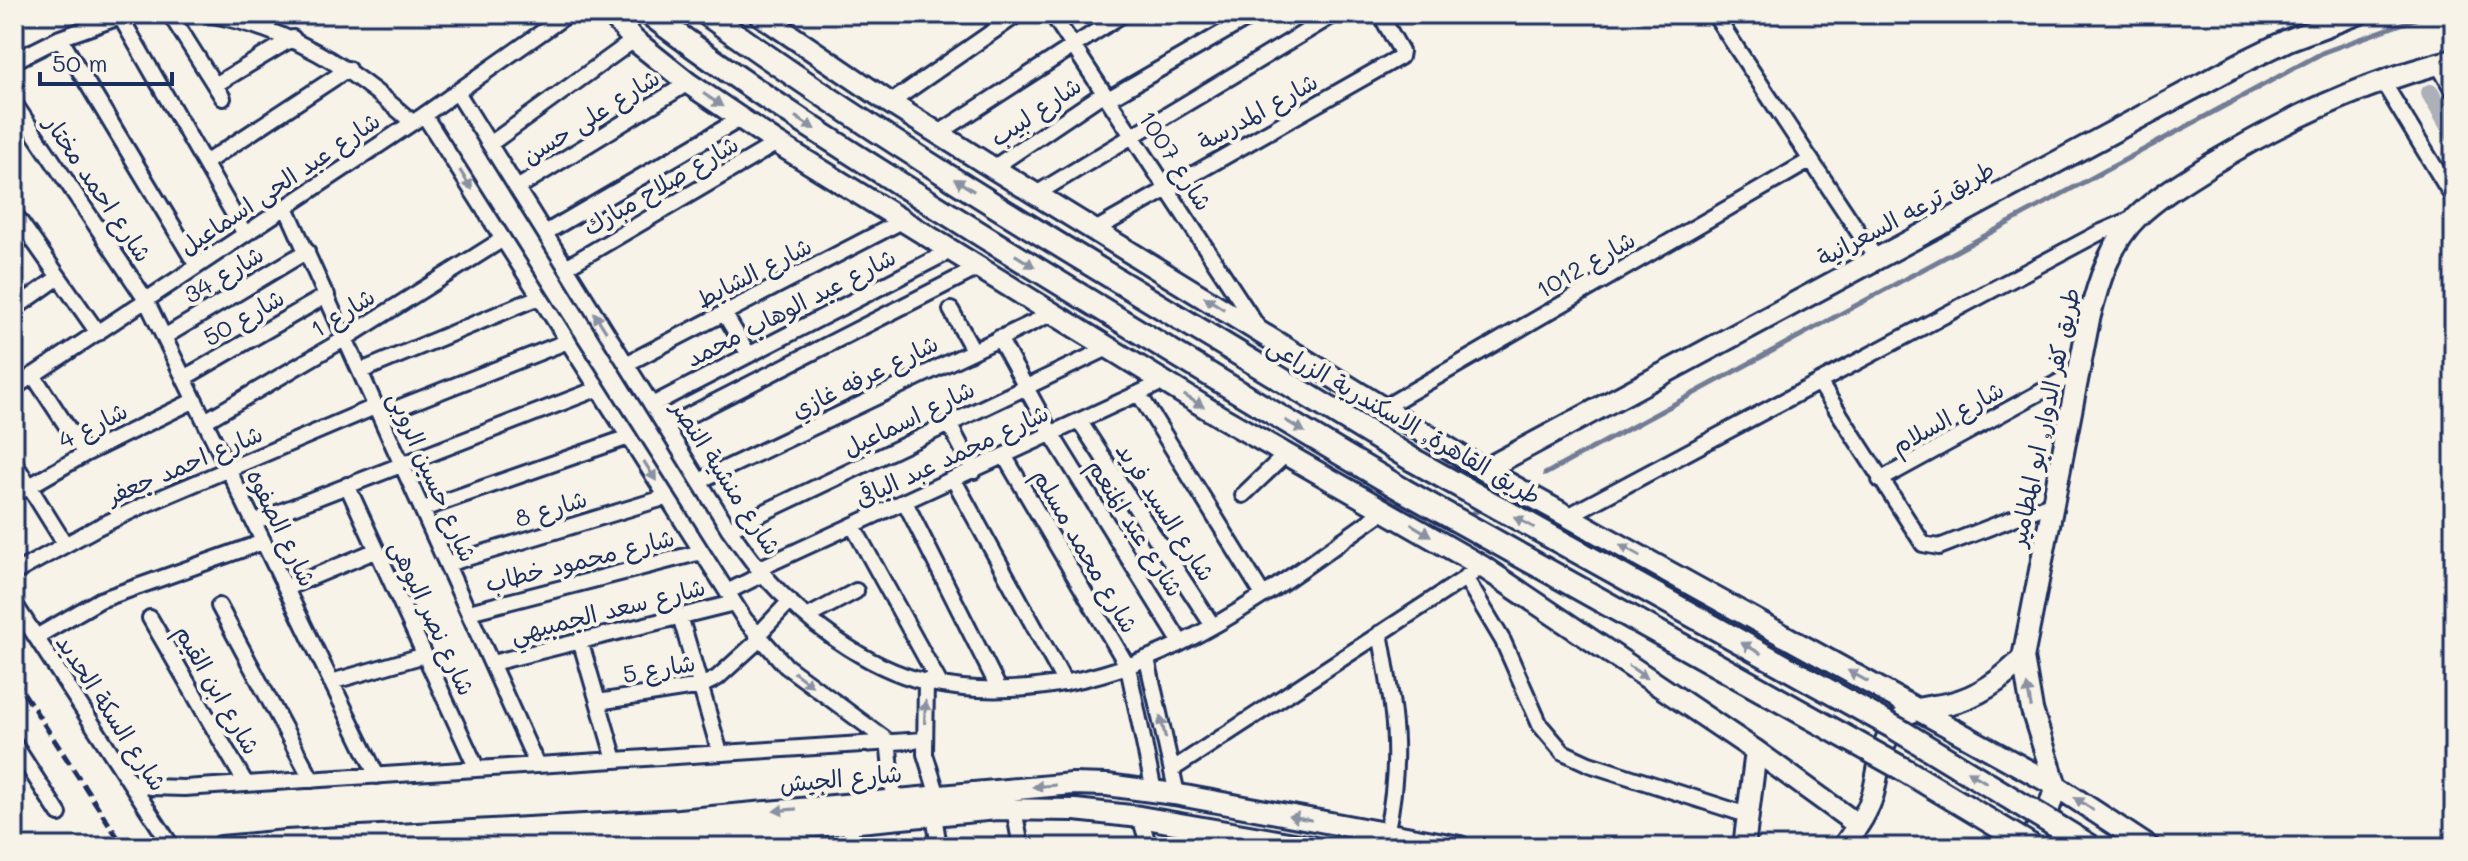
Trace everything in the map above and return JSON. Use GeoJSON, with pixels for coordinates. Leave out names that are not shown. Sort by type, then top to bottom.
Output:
{"type":"FeatureCollection","features":[{"type":"Feature","properties":{"kind":"highway"},"geometry":{"type":"LineString","coordinates":[[650,14],[751,88],[877,170],[1219,382],[1403,490],[1890,761],[2033,847]]}},
{"type":"Feature","properties":{"kind":"highway","name":"طريق القاهرة, الاسكندرية الزراعى"},"geometry":{"type":"LineString","coordinates":[[707,14],[887,137],[1413,460],[1897,729],[2091,847]]}},
{"type":"Feature","properties":{"kind":"main road"},"geometry":{"type":"LineString","coordinates":[[611,14],[634,40],[740,119],[1163,382],[1483,567],[1756,751],[1858,825]]}},
{"type":"Feature","properties":{"kind":"main road","name":"طريق ترعه السعرانية"},"geometry":{"type":"LineString","coordinates":[[1484,470],[2241,63],[2288,40],[2358,14]]}},
{"type":"Feature","properties":{"kind":"main road"},"geometry":{"type":"LineString","coordinates":[[774,17],[890,103],[1484,470],[2056,786],[2149,847]]}},
{"type":"Feature","properties":{"kind":"main road","name":"طريق كفر الدوار, ابو المطامير"},"geometry":{"type":"LineString","coordinates":[[2056,786],[2032,710],[2023,658],[2089,319],[2115,245],[2137,217],[2197,173],[2245,145],[2321,107],[2383,82],[2446,62]]}},
{"type":"Feature","properties":{"kind":"main road"},"geometry":{"type":"LineString","coordinates":[[1843,847],[1873,796],[1881,754],[1893,727],[1917,708],[1949,703],[1984,691],[2023,658]]}},
{"type":"Feature","properties":{"kind":"main road"},"geometry":{"type":"LineString","coordinates":[[1744,847],[1756,751]]}},
{"type":"Feature","properties":{"kind":"main road","name":"شارع الجيش"},"geometry":{"type":"LineString","coordinates":[[221,847],[895,809],[1072,784],[1177,794],[1460,847]]}},
{"type":"Feature","properties":{"kind":"main road"},"geometry":{"type":"LineString","coordinates":[[2022,847],[2045,821],[2055,798],[2056,786]]}},
{"type":"Feature","properties":{"kind":"main road","name":"شارع الجيش"},"geometry":{"type":"LineString","coordinates":[[936,805],[1075,810],[1140,817],[1311,847]]}},
{"type":"Feature","properties":{"kind":"main road","name":"شارع الجيش"},"geometry":{"type":"LineString","coordinates":[[510,847],[690,842],[850,823],[895,809]]}},
{"type":"Feature","properties":{"kind":"street"},"geometry":{"type":"LineString","coordinates":[[170,14],[219,91],[293,38]]}},
{"type":"Feature","properties":{"kind":"street"},"geometry":{"type":"LineString","coordinates":[[208,14],[293,38],[348,69],[418,118],[503,239],[759,638],[786,666],[882,736],[887,743],[895,809]]}},
{"type":"Feature","properties":{"kind":"street","name":"شارع عبد الحى اسماعيل"},"geometry":{"type":"LineString","coordinates":[[14,388],[457,92],[568,14]]}},
{"type":"Feature","properties":{"kind":"street"},"geometry":{"type":"LineString","coordinates":[[890,103],[1018,14]]}},
{"type":"Feature","properties":{"kind":"street","name":"شارع 1007"},"geometry":{"type":"LineString","coordinates":[[1052,14],[1261,332]]}},
{"type":"Feature","properties":{"kind":"street"},"geometry":{"type":"LineString","coordinates":[[939,133],[1123,14]]}},
{"type":"Feature","properties":{"kind":"street"},"geometry":{"type":"LineString","coordinates":[[1106,96],[1255,14]]}},
{"type":"Feature","properties":{"kind":"street"},"geometry":{"type":"LineString","coordinates":[[1036,194],[1335,14]]}},
{"type":"Feature","properties":{"kind":"street","name":"شارع المدرسة"},"geometry":{"type":"LineString","coordinates":[[1095,230],[1400,57],[1401,51],[1380,14]]}},
{"type":"Feature","properties":{"kind":"street"},"geometry":{"type":"LineString","coordinates":[[1714,14],[1877,260]]}},
{"type":"Feature","properties":{"kind":"street"},"geometry":{"type":"LineString","coordinates":[[14,61],[60,38],[124,15],[245,234]]}},
{"type":"Feature","properties":{"kind":"street"},"geometry":{"type":"LineString","coordinates":[[60,38],[197,266]]}},
{"type":"Feature","properties":{"kind":"street"},"geometry":{"type":"LineString","coordinates":[[490,144],[634,40]]}},
{"type":"Feature","properties":{"kind":"street"},"geometry":{"type":"LineString","coordinates":[[2446,62],[2454,92]]}},
{"type":"Feature","properties":{"kind":"street"},"geometry":{"type":"LineString","coordinates":[[205,163],[348,69]]}},
{"type":"Feature","properties":{"kind":"street"},"geometry":{"type":"LineString","coordinates":[[2383,82],[2454,199]]}},
{"type":"Feature","properties":{"kind":"street","name":"شارع على حسن"},"geometry":{"type":"LineString","coordinates":[[517,188],[688,83]]}},
{"type":"Feature","properties":{"kind":"street","name":"شارع منشية النصر"},"geometry":{"type":"LineString","coordinates":[[457,92],[729,529],[761,572],[807,617],[885,667],[933,683],[999,689],[1065,683],[1128,667],[1213,626],[1387,509]]}},
{"type":"Feature","properties":{"kind":"street","name":"شارع لبيب"},"geometry":{"type":"LineString","coordinates":[[993,168],[1106,96]]}},
{"type":"Feature","properties":{"kind":"street","name":"شارع احمد مختار"},"geometry":{"type":"LineString","coordinates":[[14,103],[146,300]]}},
{"type":"Feature","properties":{"kind":"street"},"geometry":{"type":"LineString","coordinates":[[545,233],[740,119]]}},
{"type":"Feature","properties":{"kind":"street","name":"شارع صلاح مبارك"},"geometry":{"type":"LineString","coordinates":[[566,267],[777,143]]}},
{"type":"Feature","properties":{"kind":"street","name":"شارع 1012"},"geometry":{"type":"LineString","coordinates":[[1383,408],[1811,160]]}},
{"type":"Feature","properties":{"kind":"street","name":"شارع حسين الروبى"},"geometry":{"type":"LineString","coordinates":[[286,207],[537,765]]}},
{"type":"Feature","properties":{"kind":"street"},"geometry":{"type":"LineString","coordinates":[[14,213],[20,233],[59,277],[98,333]]}},
{"type":"Feature","properties":{"kind":"street"},"geometry":{"type":"LineString","coordinates":[[1568,516],[2097,234],[2137,217]]}},
{"type":"Feature","properties":{"kind":"street","name":"شارع الشايط"},"geometry":{"type":"LineString","coordinates":[[626,364],[902,221]]}},
{"type":"Feature","properties":{"kind":"street","name":"شارع 1"},"geometry":{"type":"LineString","coordinates":[[205,421],[346,338],[503,239]]}},
{"type":"Feature","properties":{"kind":"street","name":"شارع 34"},"geometry":{"type":"LineString","coordinates":[[164,337],[307,251]]}},
{"type":"Feature","properties":{"kind":"street","name":"شارع عبد الوهاب محمد"},"geometry":{"type":"LineString","coordinates":[[652,405],[950,251]]}},
{"type":"Feature","properties":{"kind":"street"},"geometry":{"type":"LineString","coordinates":[[666,427],[978,268]]}},
{"type":"Feature","properties":{"kind":"street"},"geometry":{"type":"LineString","coordinates":[[14,309],[59,277]]}},
{"type":"Feature","properties":{"kind":"street","name":"شارع 50"},"geometry":{"type":"LineString","coordinates":[[184,378],[327,295]]}},
{"type":"Feature","properties":{"kind":"street"},"geometry":{"type":"LineString","coordinates":[[361,371],[539,297]]}},
{"type":"Feature","properties":{"kind":"street","name":"شارع الصفوه"},"geometry":{"type":"LineString","coordinates":[[146,300],[377,776]]}},
{"type":"Feature","properties":{"kind":"street"},"geometry":{"type":"LineString","coordinates":[[951,310],[973,350]]}},
{"type":"Feature","properties":{"kind":"street"},"geometry":{"type":"LineString","coordinates":[[724,313],[749,355]]}},
{"type":"Feature","properties":{"kind":"street","name":"شارع عرفه غازي"},"geometry":{"type":"LineString","coordinates":[[699,481],[1051,314]]}},
{"type":"Feature","properties":{"kind":"street","name":"شارع عبد المنعم"},"geometry":{"type":"LineString","coordinates":[[999,338],[1052,435],[1181,643]]}},
{"type":"Feature","properties":{"kind":"street","name":"شارع احمد جعفر"},"geometry":{"type":"LineString","coordinates":[[14,573],[144,505],[379,410],[568,341]]}},
{"type":"Feature","properties":{"kind":"street","name":"شارع اسماعيل"},"geometry":{"type":"LineString","coordinates":[[729,529],[1108,348]]}},
{"type":"Feature","properties":{"kind":"street","name":"شارع السلام"},"geometry":{"type":"LineString","coordinates":[[1880,480],[2079,371]]}},
{"type":"Feature","properties":{"kind":"street"},"geometry":{"type":"LineString","coordinates":[[33,375],[85,454]]}},
{"type":"Feature","properties":{"kind":"street","name":"شارع محمد عبد الباقى"},"geometry":{"type":"LineString","coordinates":[[731,598],[761,572],[853,526],[1163,382]]}},
{"type":"Feature","properties":{"kind":"street"},"geometry":{"type":"LineString","coordinates":[[1819,382],[1919,541],[1933,547],[2053,503]]}},
{"type":"Feature","properties":{"kind":"street"},"geometry":{"type":"LineString","coordinates":[[254,522],[597,389]]}},
{"type":"Feature","properties":{"kind":"street"},"geometry":{"type":"LineString","coordinates":[[1139,394],[1263,595]]}},
{"type":"Feature","properties":{"kind":"street","name":"شارع 4"},"geometry":{"type":"LineString","coordinates":[[14,495],[85,454],[195,400]]}},
{"type":"Feature","properties":{"kind":"street","name":"شارع السيد فريد"},"geometry":{"type":"LineString","coordinates":[[1080,422],[1213,626]]}},
{"type":"Feature","properties":{"kind":"street"},"geometry":{"type":"LineString","coordinates":[[949,424],[974,471]]}},
{"type":"Feature","properties":{"kind":"street"},"geometry":{"type":"LineString","coordinates":[[423,509],[629,437]]}},
{"type":"Feature","properties":{"kind":"street"},"geometry":{"type":"LineString","coordinates":[[1243,495],[1286,454]]}},
{"type":"Feature","properties":{"kind":"street","name":"شارع محمد مسلم"},"geometry":{"type":"LineString","coordinates":[[1005,457],[1128,667],[1154,791]]}},
{"type":"Feature","properties":{"kind":"street"},"geometry":{"type":"LineString","coordinates":[[14,462],[65,544]]}},
{"type":"Feature","properties":{"kind":"street"},"geometry":{"type":"LineString","coordinates":[[954,480],[1065,683]]}},
{"type":"Feature","properties":{"kind":"street","name":"شارع نصر البوهى"},"geometry":{"type":"LineString","coordinates":[[347,485],[477,769]]}},
{"type":"Feature","properties":{"kind":"street","name":"شارع 8"},"geometry":{"type":"LineString","coordinates":[[447,564],[667,497]]}},
{"type":"Feature","properties":{"kind":"street"},"geometry":{"type":"LineString","coordinates":[[905,502],[999,689]]}},
{"type":"Feature","properties":{"kind":"street"},"geometry":{"type":"LineString","coordinates":[[853,526],[933,683],[924,740],[936,805],[939,847]]}},
{"type":"Feature","properties":{"kind":"street"},"geometry":{"type":"LineString","coordinates":[[36,637],[100,600],[263,542]]}},
{"type":"Feature","properties":{"kind":"street"},"geometry":{"type":"LineString","coordinates":[[286,588],[377,550]]}},
{"type":"Feature","properties":{"kind":"street","name":"شارع محمود خطاب"},"geometry":{"type":"LineString","coordinates":[[469,612],[701,552]]}},
{"type":"Feature","properties":{"kind":"street"},"geometry":{"type":"LineString","coordinates":[[1173,769],[1483,567]]}},
{"type":"Feature","properties":{"kind":"street"},"geometry":{"type":"LineString","coordinates":[[1465,577],[1503,641],[1540,725],[1563,752],[1589,764],[1747,815]]}},
{"type":"Feature","properties":{"kind":"street"},"geometry":{"type":"LineString","coordinates":[[807,617],[856,591]]}},
{"type":"Feature","properties":{"kind":"street","name":"شارع سعد الجمبيهي"},"geometry":{"type":"LineString","coordinates":[[492,663],[680,616],[731,598]]}},
{"type":"Feature","properties":{"kind":"street","name":"شارع 5"},"geometry":{"type":"LineString","coordinates":[[598,702],[701,686],[717,678],[759,638],[790,601]]}},
{"type":"Feature","properties":{"kind":"street","name":"شارع السكة الحديد"},"geometry":{"type":"LineString","coordinates":[[14,603],[172,847]]}},
{"type":"Feature","properties":{"kind":"street"},"geometry":{"type":"LineString","coordinates":[[219,606],[312,780]]}},
{"type":"Feature","properties":{"kind":"street"},"geometry":{"type":"LineString","coordinates":[[680,616],[720,753]]}},
{"type":"Feature","properties":{"kind":"street","name":"شارع ابن القيم"},"geometry":{"type":"LineString","coordinates":[[150,618],[246,784]]}},
{"type":"Feature","properties":{"kind":"street"},"geometry":{"type":"LineString","coordinates":[[1380,633],[1393,703],[1397,754],[1396,781],[1386,834]]}},
{"type":"Feature","properties":{"kind":"street"},"geometry":{"type":"LineString","coordinates":[[580,640],[615,760]]}},
{"type":"Feature","properties":{"kind":"street"},"geometry":{"type":"LineString","coordinates":[[331,682],[425,655]]}},
{"type":"Feature","properties":{"kind":"street"},"geometry":{"type":"LineString","coordinates":[[1147,659],[1177,794]]}},
{"type":"Feature","properties":{"kind":"street"},"geometry":{"type":"LineString","coordinates":[[130,782],[167,788],[246,784],[924,740]]}},
{"type":"Feature","properties":{"kind":"street"},"geometry":{"type":"LineString","coordinates":[[14,744],[59,814]]}},
{"type":"Feature","properties":{"kind":"street"},"geometry":{"type":"LineString","coordinates":[[1014,809],[1021,847]]}},
{"type":"Feature","properties":{"kind":"street"},"geometry":{"type":"LineString","coordinates":[[1140,817],[1149,847]]}},
{"type":"Feature","properties":{"kind":"street"},"geometry":{"type":"LineString","coordinates":[[850,823],[852,847]]}},
{"type":"Feature","properties":{"kind":"waterway"},"geometry":{"type":"LineString","coordinates":[[1545,474],[2324,52],[2429,14]]}},
{"type":"Feature","properties":{"kind":"waterway"},"geometry":{"type":"LineString","coordinates":[[2430,93],[2454,135]]}},
{"type":"Feature","properties":{"kind":"waterway"},"geometry":{"type":"LineString","coordinates":[[1466,517],[1485,507]]}},
{"type":"Feature","properties":{"kind":"railway"},"geometry":{"type":"LineString","coordinates":[[14,678],[124,847]]}}]}
